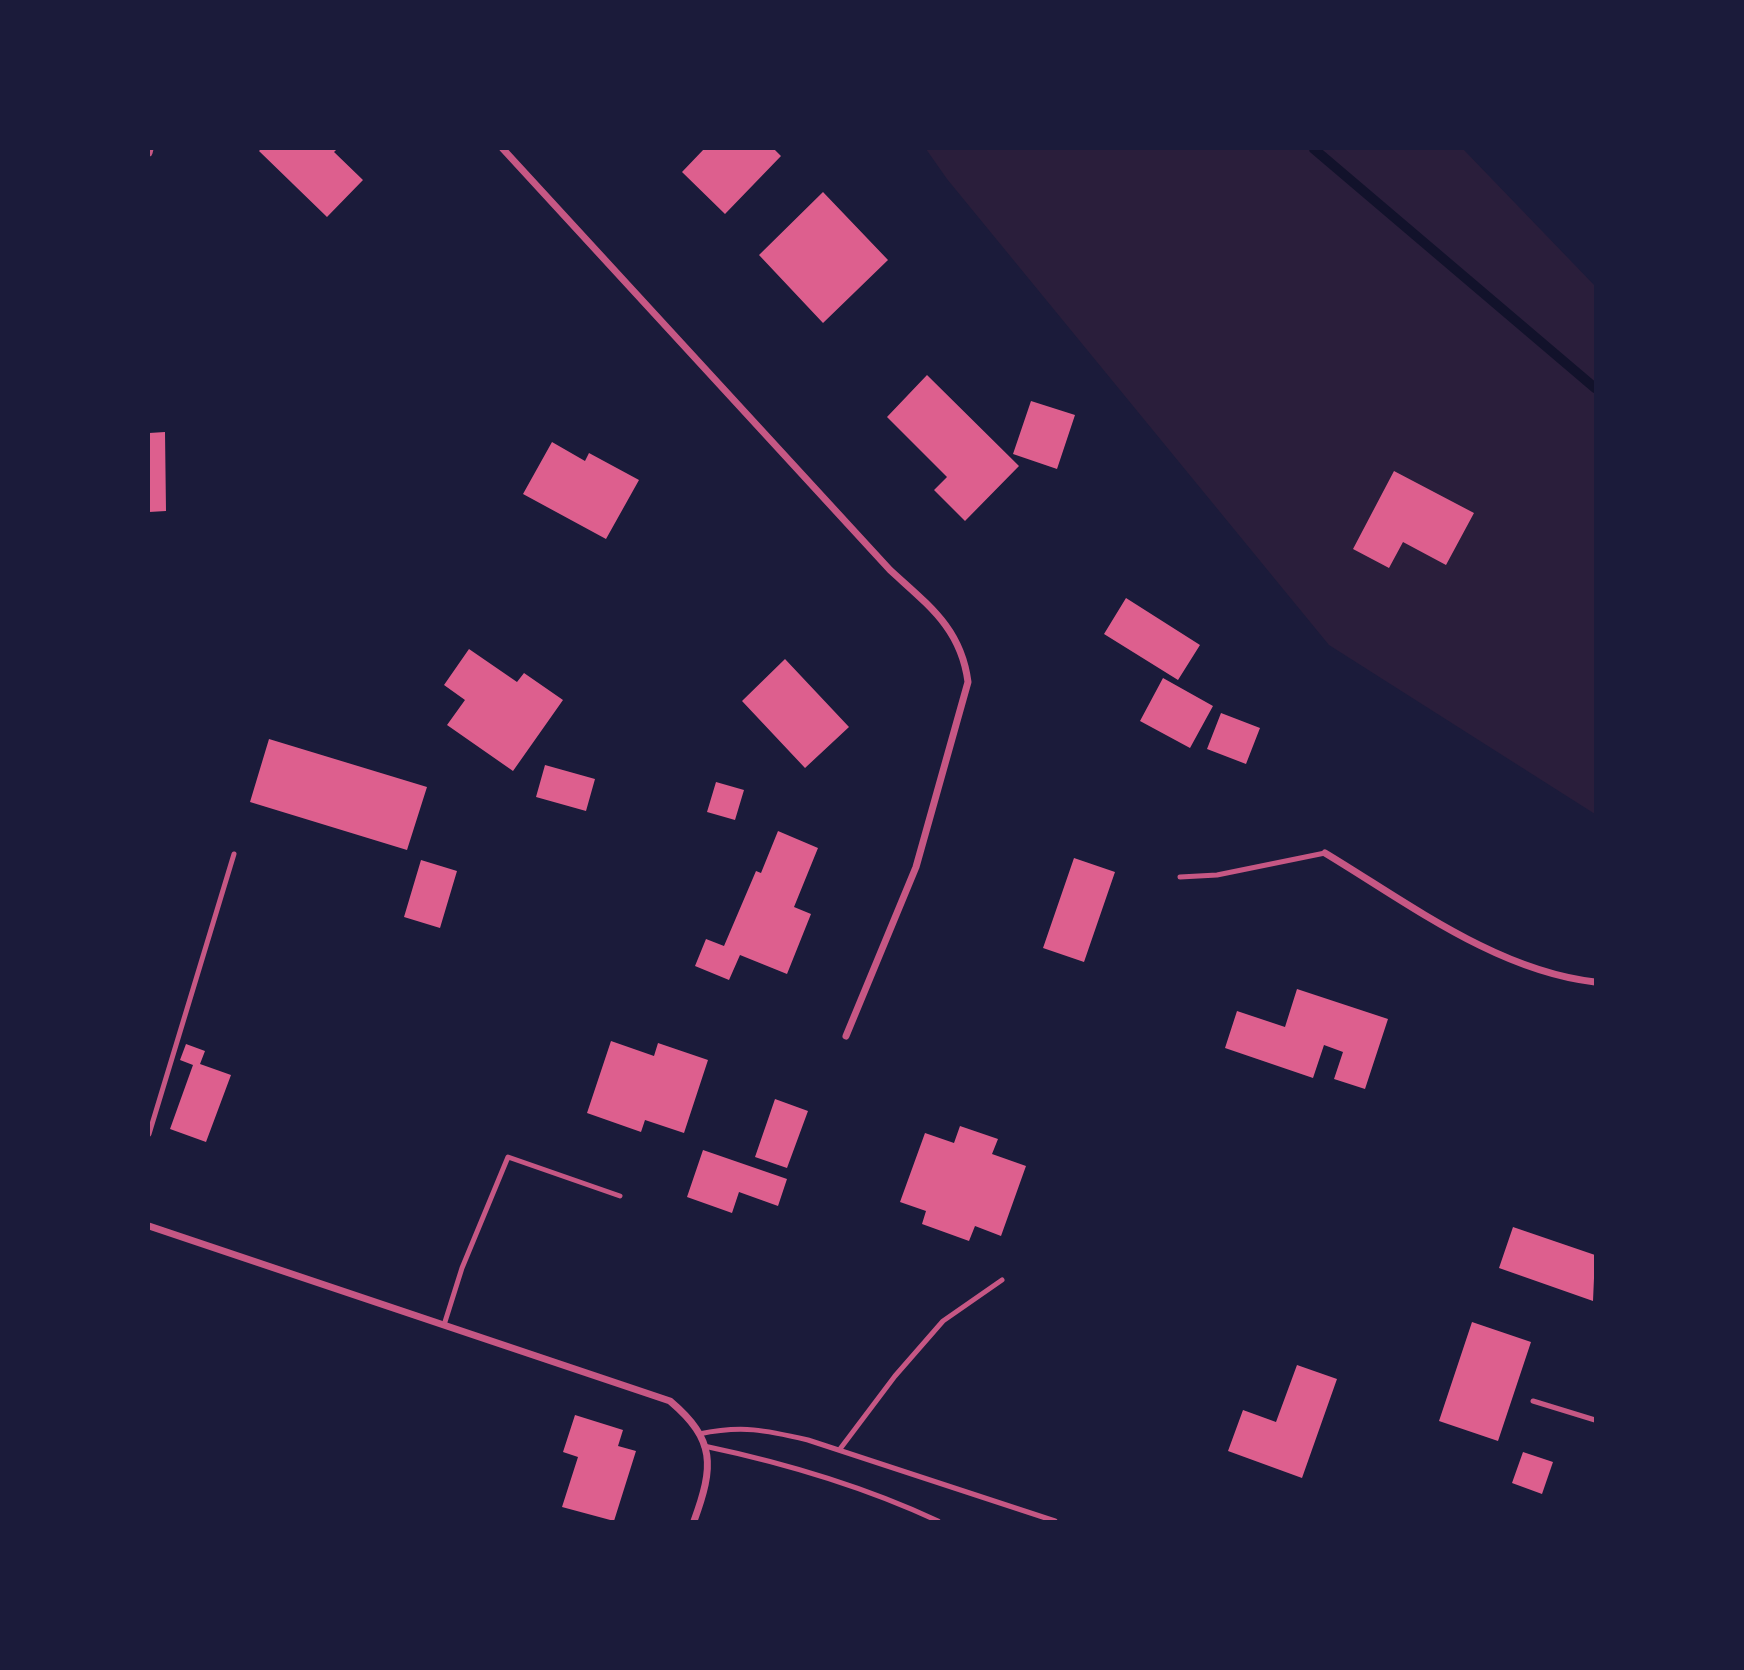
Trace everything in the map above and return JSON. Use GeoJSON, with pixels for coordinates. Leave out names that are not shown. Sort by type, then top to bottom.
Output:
{"type":"FeatureCollection","features":[{"type":"Feature","properties":{"kind":"street"},"geometry":{"type":"LineString","coordinates":[[503,149],[890,570],[933,610],[954,634],[965,657],[968,682],[916,867],[846,1036]]}},
{"type":"Feature","properties":{"kind":"street"},"geometry":{"type":"LineString","coordinates":[[1325,853],[1455,931],[1500,953],[1573,979],[1595,982]]}},
{"type":"Feature","properties":{"kind":"street"},"geometry":{"type":"LineString","coordinates":[[149,1226],[670,1401],[694,1421],[709,1457],[702,1497],[694,1521]]}},
{"type":"Feature","properties":{"kind":"lane"},"geometry":{"type":"LineString","coordinates":[[1180,877],[1217,875],[1325,853]]}},
{"type":"Feature","properties":{"kind":"lane"},"geometry":{"type":"LineString","coordinates":[[149,1134],[234,854]]}},
{"type":"Feature","properties":{"kind":"lane"},"geometry":{"type":"LineString","coordinates":[[444,1325],[462,1268],[508,1157],[620,1196]]}},
{"type":"Feature","properties":{"kind":"lane"},"geometry":{"type":"LineString","coordinates":[[840,1449],[895,1377],[943,1321],[1002,1280]]}},
{"type":"Feature","properties":{"kind":"lane"},"geometry":{"type":"LineString","coordinates":[[1533,1401],[1595,1420]]}},
{"type":"Feature","properties":{"kind":"lane"},"geometry":{"type":"LineString","coordinates":[[699,1434],[733,1427],[769,1430],[840,1449],[1055,1521]]}},
{"type":"Feature","properties":{"kind":"lane"},"geometry":{"type":"LineString","coordinates":[[704,1446],[767,1459],[840,1481],[938,1521]]}},
{"type":"Feature","properties":{"kind":"shaded area"},"geometry":{"type":"Polygon","coordinates":[[[926,149],[1463,149],[1595,286],[1595,814],[1329,645],[947,179],[926,149]]]}},
{"type":"Feature","properties":{"kind":"building"},"geometry":{"type":"Polygon","coordinates":[[[337,149],[334,152],[363,180],[327,217],[259,151],[337,149]]]}},
{"type":"Feature","properties":{"kind":"building"},"geometry":{"type":"Polygon","coordinates":[[[704,149],[774,149],[781,156],[725,214],[682,172],[704,149]]]}},
{"type":"Feature","properties":{"kind":"building"},"geometry":{"type":"Polygon","coordinates":[[[823,192],[888,260],[823,323],[759,255],[823,192]]]}},
{"type":"Feature","properties":{"kind":"building"},"geometry":{"type":"Polygon","coordinates":[[[927,375],[1019,466],[965,521],[934,490],[947,477],[887,417],[927,375]]]}},
{"type":"Feature","properties":{"kind":"building"},"geometry":{"type":"Polygon","coordinates":[[[1031,401],[1075,415],[1057,469],[1013,454],[1031,401]]]}},
{"type":"Feature","properties":{"kind":"building"},"geometry":{"type":"Polygon","coordinates":[[[165,432],[166,511],[149,512],[149,433],[165,432]]]}},
{"type":"Feature","properties":{"kind":"building"},"geometry":{"type":"Polygon","coordinates":[[[552,442],[585,461],[589,453],[639,480],[606,539],[523,494],[552,442]]]}},
{"type":"Feature","properties":{"kind":"building"},"geometry":{"type":"Polygon","coordinates":[[[1394,471],[1474,513],[1446,565],[1403,542],[1389,568],[1353,549],[1394,471]]]}},
{"type":"Feature","properties":{"kind":"building"},"geometry":{"type":"Polygon","coordinates":[[[1126,598],[1200,645],[1178,680],[1104,634],[1126,598]]]}},
{"type":"Feature","properties":{"kind":"building"},"geometry":{"type":"Polygon","coordinates":[[[469,649],[517,682],[524,673],[563,700],[513,771],[447,725],[465,700],[444,685],[469,649]]]}},
{"type":"Feature","properties":{"kind":"building"},"geometry":{"type":"Polygon","coordinates":[[[785,659],[849,727],[805,768],[742,701],[785,659]]]}},
{"type":"Feature","properties":{"kind":"building"},"geometry":{"type":"Polygon","coordinates":[[[1163,678],[1213,706],[1190,748],[1140,721],[1163,678]]]}},
{"type":"Feature","properties":{"kind":"building"},"geometry":{"type":"Polygon","coordinates":[[[1221,713],[1260,728],[1246,764],[1207,749],[1221,713]]]}},
{"type":"Feature","properties":{"kind":"building"},"geometry":{"type":"Polygon","coordinates":[[[269,739],[427,787],[407,850],[250,802],[269,739]]]}},
{"type":"Feature","properties":{"kind":"building"},"geometry":{"type":"Polygon","coordinates":[[[545,765],[595,779],[586,811],[536,797],[545,765]]]}},
{"type":"Feature","properties":{"kind":"building"},"geometry":{"type":"Polygon","coordinates":[[[716,782],[744,790],[735,820],[707,812],[716,782]]]}},
{"type":"Feature","properties":{"kind":"building"},"geometry":{"type":"Polygon","coordinates":[[[778,831],[818,848],[794,907],[811,914],[787,974],[740,955],[729,980],[695,966],[706,939],[724,946],[756,871],[761,873],[778,831]]]}},
{"type":"Feature","properties":{"kind":"building"},"geometry":{"type":"Polygon","coordinates":[[[1074,858],[1115,872],[1084,962],[1043,948],[1074,858]]]}},
{"type":"Feature","properties":{"kind":"building"},"geometry":{"type":"Polygon","coordinates":[[[421,860],[457,871],[440,928],[404,917],[421,860]]]}},
{"type":"Feature","properties":{"kind":"building"},"geometry":{"type":"Polygon","coordinates":[[[1297,989],[1388,1019],[1365,1089],[1334,1079],[1343,1052],[1324,1045],[1313,1078],[1225,1048],[1237,1011],[1285,1027],[1297,989]]]}},
{"type":"Feature","properties":{"kind":"building"},"geometry":{"type":"Polygon","coordinates":[[[611,1041],[654,1056],[658,1043],[708,1060],[684,1133],[645,1120],[641,1132],[587,1113],[611,1041]]]}},
{"type":"Feature","properties":{"kind":"building"},"geometry":{"type":"Polygon","coordinates":[[[186,1044],[205,1051],[200,1064],[231,1075],[206,1142],[170,1129],[193,1065],[180,1060],[186,1044]]]}},
{"type":"Feature","properties":{"kind":"building"},"geometry":{"type":"Polygon","coordinates":[[[775,1099],[808,1111],[787,1168],[755,1157],[775,1099]]]}},
{"type":"Feature","properties":{"kind":"building"},"geometry":{"type":"Polygon","coordinates":[[[960,1126],[998,1139],[992,1154],[1026,1166],[1001,1236],[975,1226],[969,1241],[922,1224],[926,1211],[900,1202],[925,1133],[954,1143],[960,1126]]]}},
{"type":"Feature","properties":{"kind":"building"},"geometry":{"type":"Polygon","coordinates":[[[703,1150],[787,1179],[778,1206],[739,1192],[732,1213],[687,1197],[703,1150]]]}},
{"type":"Feature","properties":{"kind":"building"},"geometry":{"type":"Polygon","coordinates":[[[1513,1227],[1595,1255],[1593,1301],[1499,1268],[1513,1227]]]}},
{"type":"Feature","properties":{"kind":"building"},"geometry":{"type":"Polygon","coordinates":[[[1472,1322],[1531,1342],[1498,1441],[1439,1421],[1472,1322]]]}},
{"type":"Feature","properties":{"kind":"building"},"geometry":{"type":"Polygon","coordinates":[[[1297,1365],[1337,1379],[1302,1478],[1228,1451],[1243,1410],[1276,1422],[1297,1365]]]}},
{"type":"Feature","properties":{"kind":"building"},"geometry":{"type":"Polygon","coordinates":[[[575,1415],[623,1430],[618,1446],[636,1451],[614,1521],[562,1507],[578,1457],[563,1452],[575,1415]]]}},
{"type":"Feature","properties":{"kind":"building"},"geometry":{"type":"Polygon","coordinates":[[[1523,1452],[1553,1462],[1542,1494],[1512,1483],[1523,1452]]]}},
{"type":"Feature","properties":{"kind":"waterway"},"geometry":{"type":"LineString","coordinates":[[1314,149],[1595,388]]}}]}
